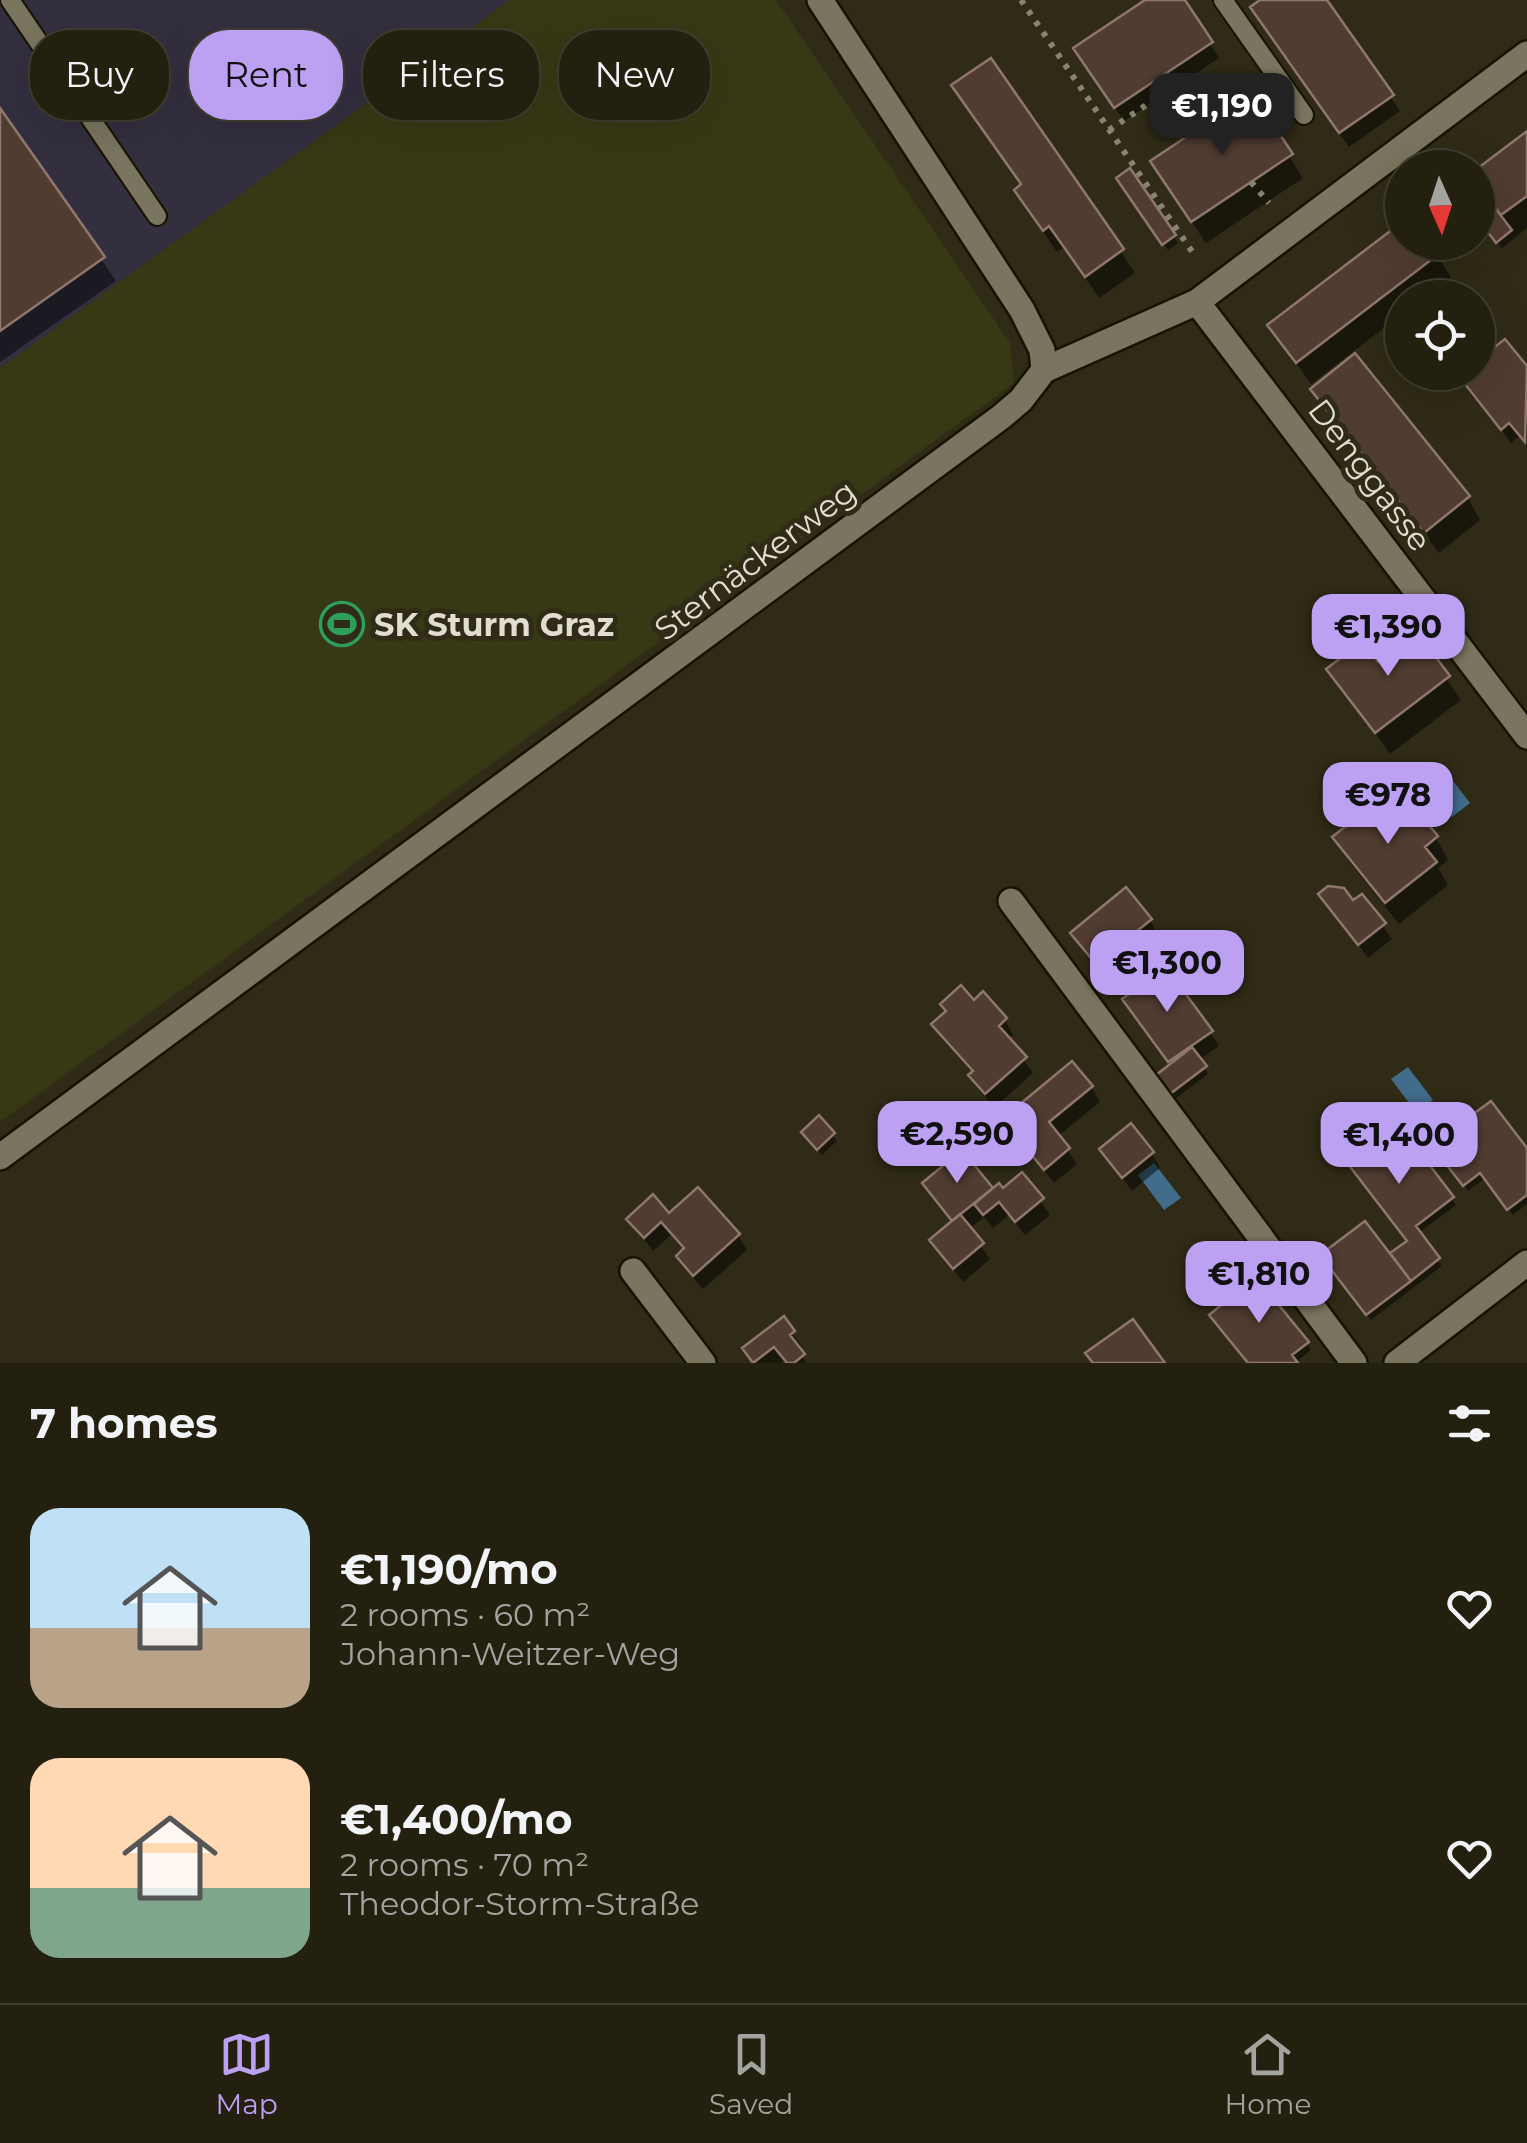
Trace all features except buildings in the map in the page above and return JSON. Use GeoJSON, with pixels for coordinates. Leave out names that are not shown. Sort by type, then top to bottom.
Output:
{"type":"FeatureCollection","features":[{"type":"Feature","properties":{"kind":"street"},"geometry":{"type":"LineString","coordinates":[[820,0],[1022,310],[1042,350],[1044,370],[1198,302],[1527,54]]}},
{"type":"Feature","properties":{"kind":"street","name":"Denggasse"},"geometry":{"type":"LineString","coordinates":[[1198,302],[1527,736]]}},
{"type":"Feature","properties":{"kind":"street","name":"Sternäckerweg"},"geometry":{"type":"LineString","coordinates":[[0,1156],[1001,418],[1044,370]]}},
{"type":"Feature","properties":{"kind":"street"},"geometry":{"type":"LineString","coordinates":[[1010,901],[1354,1363]]}},
{"type":"Feature","properties":{"kind":"street"},"geometry":{"type":"LineString","coordinates":[[1397,1363],[1527,1262]]}},
{"type":"Feature","properties":{"kind":"street"},"geometry":{"type":"LineString","coordinates":[[633,1270],[703,1363]]}},
{"type":"Feature","properties":{"kind":"lane"},"geometry":{"type":"LineString","coordinates":[[10,0],[157,216]]}},
{"type":"Feature","properties":{"kind":"lane"},"geometry":{"type":"LineString","coordinates":[[1223,0],[1304,115]]}},
{"type":"Feature","properties":{"kind":"path"},"geometry":{"type":"LineString","coordinates":[[1021,0],[1196,256]]}},
{"type":"Feature","properties":{"kind":"path"},"geometry":{"type":"LineString","coordinates":[[1110,130],[1182,82],[1172,69]]}},
{"type":"Feature","properties":{"kind":"path"},"geometry":{"type":"LineString","coordinates":[[1251,182],[1269,203]]}},
{"type":"Feature","properties":{"kind":"shaded area"},"geometry":{"type":"Polygon","coordinates":[[[0,0],[510,0],[468,30],[363,30],[363,106],[0,368],[0,0]]]}},
{"type":"Feature","properties":{"kind":"green space","name":"SK Sturm Graz"},"geometry":{"type":"Polygon","coordinates":[[[510,0],[776,0],[1010,343],[1014,383],[0,1122],[0,368],[363,106],[363,120],[539,120],[539,30],[468,30],[510,0]]]}},
{"type":"Feature","properties":{"kind":"water"},"geometry":{"type":"Polygon","coordinates":[[[1443,768],[1470,803],[1452,817],[1425,781],[1443,768]]]}},
{"type":"Feature","properties":{"kind":"water"},"geometry":{"type":"Polygon","coordinates":[[[1408,1067],[1433,1100],[1416,1112],[1391,1079],[1408,1067]]]}},
{"type":"Feature","properties":{"kind":"water"},"geometry":{"type":"Polygon","coordinates":[[[1154,1163],[1181,1198],[1164,1210],[1138,1175],[1154,1163]]]}},
{"type":"Feature","properties":{"kind":"place","name":"SK Sturm Graz"},"geometry":{"type":"Point","coordinates":[342,624]}}]}
